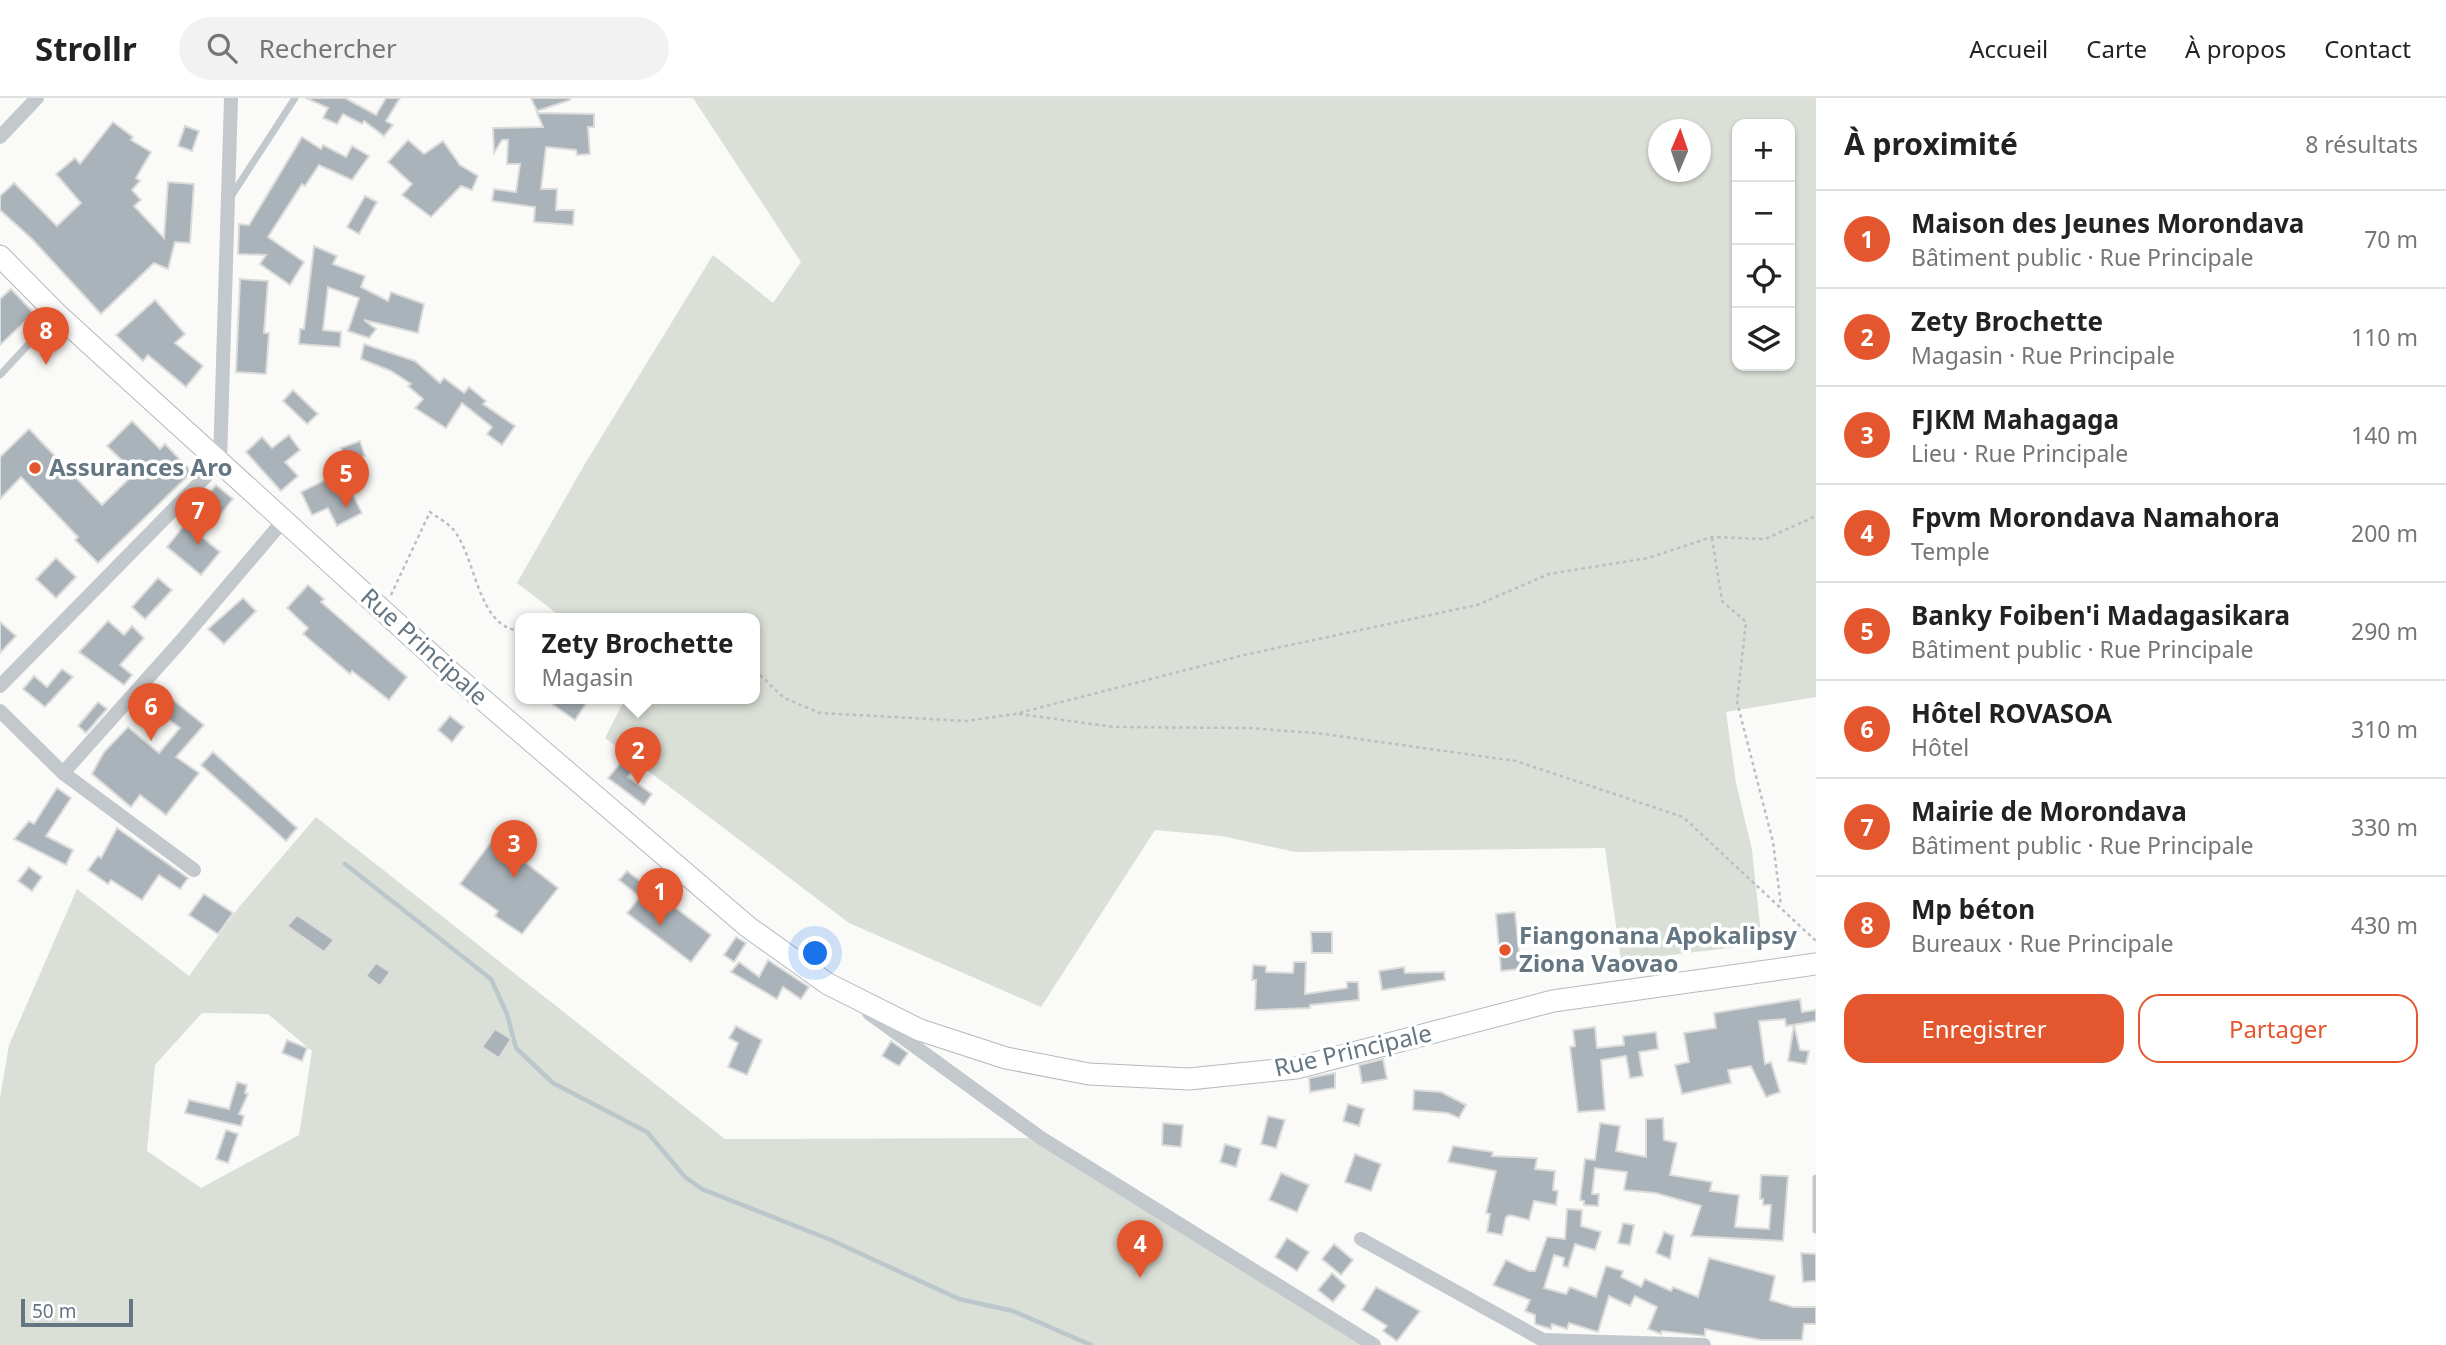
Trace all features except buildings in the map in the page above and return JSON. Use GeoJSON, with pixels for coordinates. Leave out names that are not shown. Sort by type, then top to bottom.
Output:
{"type":"FeatureCollection","features":[{"type":"Feature","properties":{"kind":"main road","name":"Rue Principale"},"geometry":{"type":"LineString","coordinates":[[0,256],[57,314],[379,608],[748,927],[828,984],[920,1030],[1006,1058],[1089,1074],[1189,1079],[1296,1068],[1553,1001],[1816,964]]}},
{"type":"Feature","properties":{"kind":"street"},"geometry":{"type":"LineString","coordinates":[[0,137],[37,98]]}},
{"type":"Feature","properties":{"kind":"street"},"geometry":{"type":"LineString","coordinates":[[0,685],[220,462],[232,98]]}},
{"type":"Feature","properties":{"kind":"street"},"geometry":{"type":"LineString","coordinates":[[63,773],[283,521]]}},
{"type":"Feature","properties":{"kind":"street"},"geometry":{"type":"LineString","coordinates":[[0,711],[63,773],[194,870]]}},
{"type":"Feature","properties":{"kind":"street"},"geometry":{"type":"LineString","coordinates":[[828,984],[1041,1138],[1374,1345]]}},
{"type":"Feature","properties":{"kind":"street"},"geometry":{"type":"LineString","coordinates":[[1361,1239],[1543,1340],[1704,1345]]}},
{"type":"Feature","properties":{"kind":"lane"},"geometry":{"type":"LineString","coordinates":[[228,202],[295,98]]}},
{"type":"Feature","properties":{"kind":"lane"},"geometry":{"type":"LineString","coordinates":[[0,375],[57,314]]}},
{"type":"Feature","properties":{"kind":"lane"},"geometry":{"type":"LineString","coordinates":[[1816,1178],[1816,1230]]}},
{"type":"Feature","properties":{"kind":"path"},"geometry":{"type":"LineString","coordinates":[[379,608],[394,592],[430,512],[453,529],[495,620],[515,630]]}},
{"type":"Feature","properties":{"kind":"path"},"geometry":{"type":"LineString","coordinates":[[760,675],[784,698],[820,713],[966,720],[1016,713],[1244,654],[1477,605],[1549,574],[1648,558],[1712,537],[1765,539],[1816,516]]}},
{"type":"Feature","properties":{"kind":"path"},"geometry":{"type":"LineString","coordinates":[[1712,537],[1722,601],[1746,622],[1737,702],[1773,842],[1781,906]]}},
{"type":"Feature","properties":{"kind":"path"},"geometry":{"type":"LineString","coordinates":[[1016,713],[1114,727],[1248,728],[1316,733],[1516,761],[1683,817],[1816,941]]}},
{"type":"Feature","properties":{"kind":"shaded area"},"geometry":{"type":"Polygon","coordinates":[[[693,98],[1816,98],[1816,697],[1726,712],[1736,783],[1752,850],[1762,944],[1621,961],[1605,848],[1295,852],[1222,836],[1155,830],[1041,1007],[849,923],[605,738],[622,704],[760,704],[760,613],[556,613],[517,583],[586,462],[713,255],[773,303],[801,262],[693,98]]]}},
{"type":"Feature","properties":{"kind":"shaded area"},"geometry":{"type":"Polygon","coordinates":[[[316,817],[725,1139],[1041,1138],[1374,1345],[0,1345],[0,1098],[9,1045],[77,889],[189,976],[239,907],[316,817]],[[202,1013],[155,1065],[147,1151],[201,1188],[299,1135],[312,1051],[268,1014],[202,1013]]]}},
{"type":"Feature","properties":{"kind":"waterway"},"geometry":{"type":"LineString","coordinates":[[345,864],[491,979],[507,1014],[516,1048],[553,1083],[647,1132],[685,1177],[702,1189],[831,1240],[959,1299],[1013,1311],[1091,1345]]}},
{"type":"Feature","properties":{"kind":"place","name":"Mp béton"},"geometry":{"type":"Point","coordinates":[46,365]}},
{"type":"Feature","properties":{"kind":"place","name":"Assurances Aro"},"geometry":{"type":"Point","coordinates":[35,468]}},
{"type":"Feature","properties":{"kind":"place","name":"Banky Foiben'i Madagasikara"},"geometry":{"type":"Point","coordinates":[346,508]}},
{"type":"Feature","properties":{"kind":"place","name":"Mairie de Morondava"},"geometry":{"type":"Point","coordinates":[198,545]}},
{"type":"Feature","properties":{"kind":"place","name":"Hôtel ROVASOA"},"geometry":{"type":"Point","coordinates":[151,741]}},
{"type":"Feature","properties":{"kind":"place","name":"Zety Brochette"},"geometry":{"type":"Point","coordinates":[638,785]}},
{"type":"Feature","properties":{"kind":"place","name":"FJKM Mahagaga"},"geometry":{"type":"Point","coordinates":[514,878]}},
{"type":"Feature","properties":{"kind":"place","name":"Maison des Jeunes Morondava"},"geometry":{"type":"Point","coordinates":[660,926]}},
{"type":"Feature","properties":{"kind":"place","name":"Fiangonana Apokalipsy Ziona Vaovao"},"geometry":{"type":"Point","coordinates":[1505,950]}},
{"type":"Feature","properties":{"kind":"place","name":"Fpvm Morondava Namahora"},"geometry":{"type":"Point","coordinates":[1140,1278]}}]}
